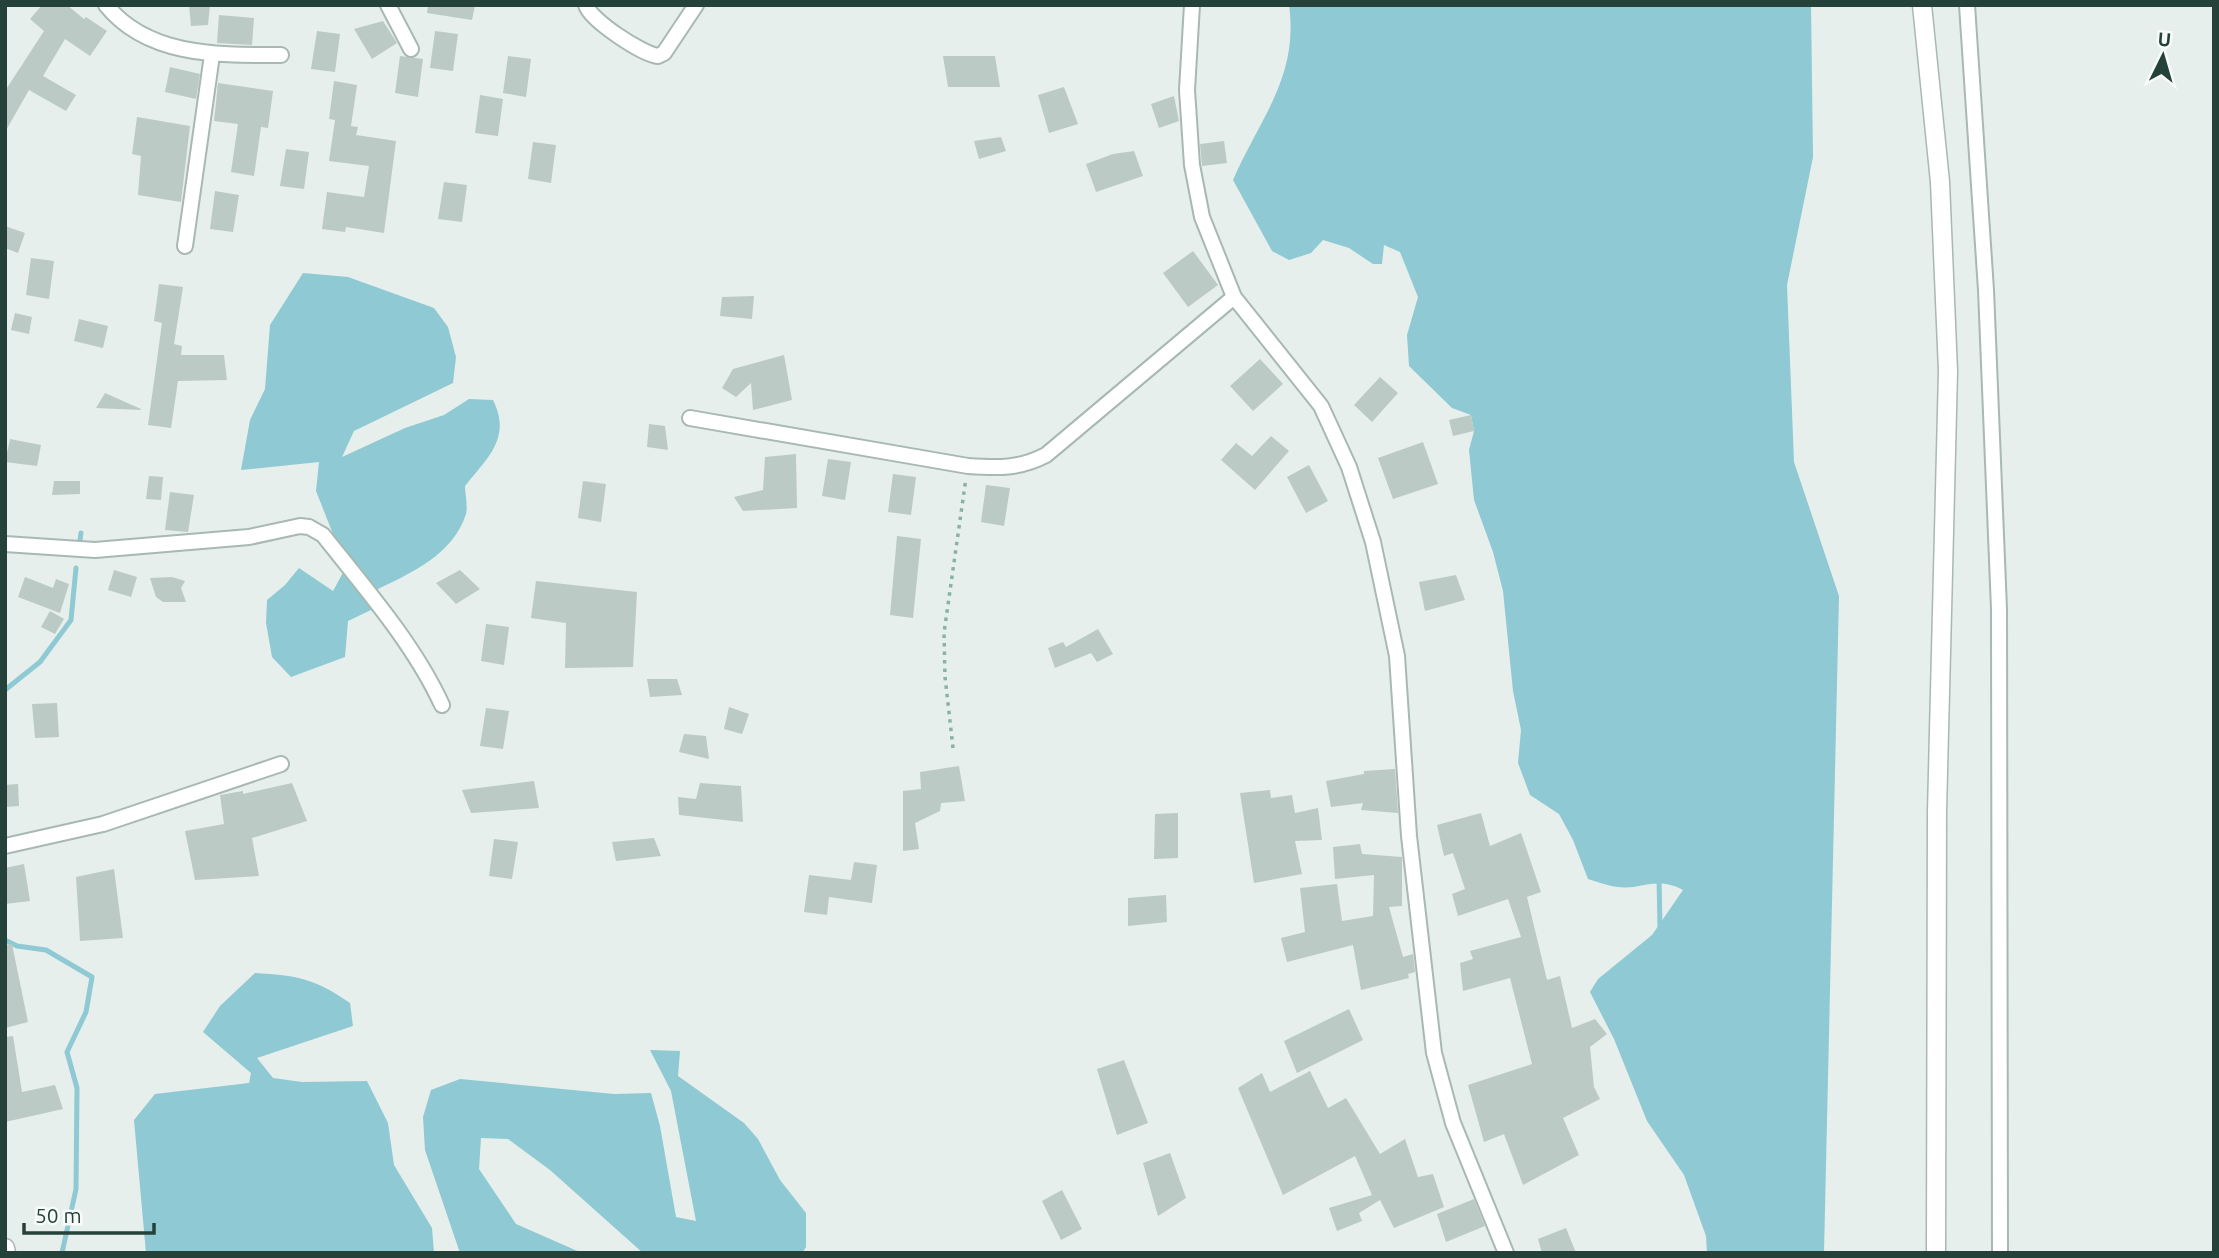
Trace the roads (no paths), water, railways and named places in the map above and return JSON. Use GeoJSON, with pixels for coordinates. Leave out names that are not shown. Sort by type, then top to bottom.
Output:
{"type":"FeatureCollection","features":[{"type":"Feature","properties":{"kind":"street"},"geometry":{"type":"LineString","coordinates":[[106,5],[121,24],[179,49],[212,55],[281,55]]}},
{"type":"Feature","properties":{"kind":"street"},"geometry":{"type":"LineString","coordinates":[[388,5],[411,49]]}},
{"type":"Feature","properties":{"kind":"street"},"geometry":{"type":"LineString","coordinates":[[586,5],[591,16],[647,53],[658,56],[664,52],[696,5]]}},
{"type":"Feature","properties":{"kind":"street"},"geometry":{"type":"LineString","coordinates":[[1192,5],[1186,90],[1192,165],[1202,217],[1234,297],[1321,407],[1349,467],[1373,542],[1397,656],[1409,836],[1434,1054],[1453,1123],[1506,1253]]}},
{"type":"Feature","properties":{"kind":"street"},"geometry":{"type":"LineString","coordinates":[[1922,5],[1940,182],[1948,371],[1937,812],[1936,1253]]}},
{"type":"Feature","properties":{"kind":"street"},"geometry":{"type":"LineString","coordinates":[[1967,5],[1986,290],[1999,609],[2000,1253]]}},
{"type":"Feature","properties":{"kind":"street"},"geometry":{"type":"LineString","coordinates":[[185,246],[212,55]]}},
{"type":"Feature","properties":{"kind":"street"},"geometry":{"type":"LineString","coordinates":[[690,418],[968,466],[1005,469],[1027,465],[1046,455],[1234,297]]}},
{"type":"Feature","properties":{"kind":"street"},"geometry":{"type":"LineString","coordinates":[[5,544],[95,550],[249,537],[300,526],[309,527],[323,535],[335,550],[430,678],[442,705]]}},
{"type":"Feature","properties":{"kind":"street"},"geometry":{"type":"LineString","coordinates":[[5,846],[103,824],[281,764]]}},
{"type":"Feature","properties":{"kind":"water"},"geometry":{"type":"Polygon","coordinates":[[[1289,5],[1811,5],[1813,157],[1787,285],[1794,462],[1839,596],[1824,1253],[1707,1253],[1706,1236],[1684,1175],[1647,1121],[1614,1039],[1590,992],[1598,979],[1652,935],[1683,890],[1664,884],[1616,887],[1588,879],[1573,840],[1559,814],[1530,795],[1518,763],[1521,730],[1513,691],[1503,591],[1493,552],[1474,500],[1469,450],[1474,431],[1471,415],[1452,408],[1409,366],[1407,335],[1418,297],[1400,252],[1384,245],[1382,264],[1373,264],[1349,248],[1323,240],[1311,253],[1289,260],[1272,251],[1233,180],[1283,76],[1291,31],[1289,5]]]}},
{"type":"Feature","properties":{"kind":"water"},"geometry":{"type":"Polygon","coordinates":[[[303,273],[348,277],[434,308],[448,327],[456,357],[453,383],[354,431],[342,457],[405,428],[444,415],[469,399],[493,400],[500,426],[489,457],[465,486],[466,514],[451,541],[429,561],[376,590],[373,609],[348,621],[345,657],[291,677],[272,657],[266,623],[267,600],[285,585],[299,568],[333,591],[346,567],[316,491],[319,462],[241,470],[250,420],[265,389],[270,325],[303,273]]]}},
{"type":"Feature","properties":{"kind":"water"},"geometry":{"type":"Polygon","coordinates":[[[255,973],[282,975],[316,983],[350,1003],[353,1026],[257,1058],[273,1078],[302,1082],[367,1081],[388,1123],[394,1165],[432,1228],[434,1253],[146,1253],[134,1120],[155,1094],[249,1083],[251,1073],[203,1032],[220,1006],[255,973]]]}},
{"type":"Feature","properties":{"kind":"water"},"geometry":{"type":"Polygon","coordinates":[[[650,1050],[680,1051],[678,1076],[744,1123],[758,1139],[780,1180],[806,1213],[806,1247],[802,1253],[643,1253],[550,1170],[508,1139],[481,1138],[479,1169],[516,1224],[582,1253],[460,1253],[425,1150],[423,1117],[431,1090],[460,1079],[614,1094],[651,1093],[660,1126],[676,1217],[696,1221],[671,1091],[650,1050]]]}},
{"type":"Feature","properties":{"kind":"waterway"},"geometry":{"type":"LineString","coordinates":[[80,540],[81,533]]}},
{"type":"Feature","properties":{"kind":"waterway"},"geometry":{"type":"LineString","coordinates":[[5,690],[40,662],[71,620],[76,568]]}},
{"type":"Feature","properties":{"kind":"waterway"},"geometry":{"type":"LineString","coordinates":[[1659,878],[1660,928]]}},
{"type":"Feature","properties":{"kind":"waterway"},"geometry":{"type":"LineString","coordinates":[[5,940],[17,946],[46,950],[92,977],[86,1012],[67,1052],[77,1088],[76,1189],[62,1253]]}}]}
